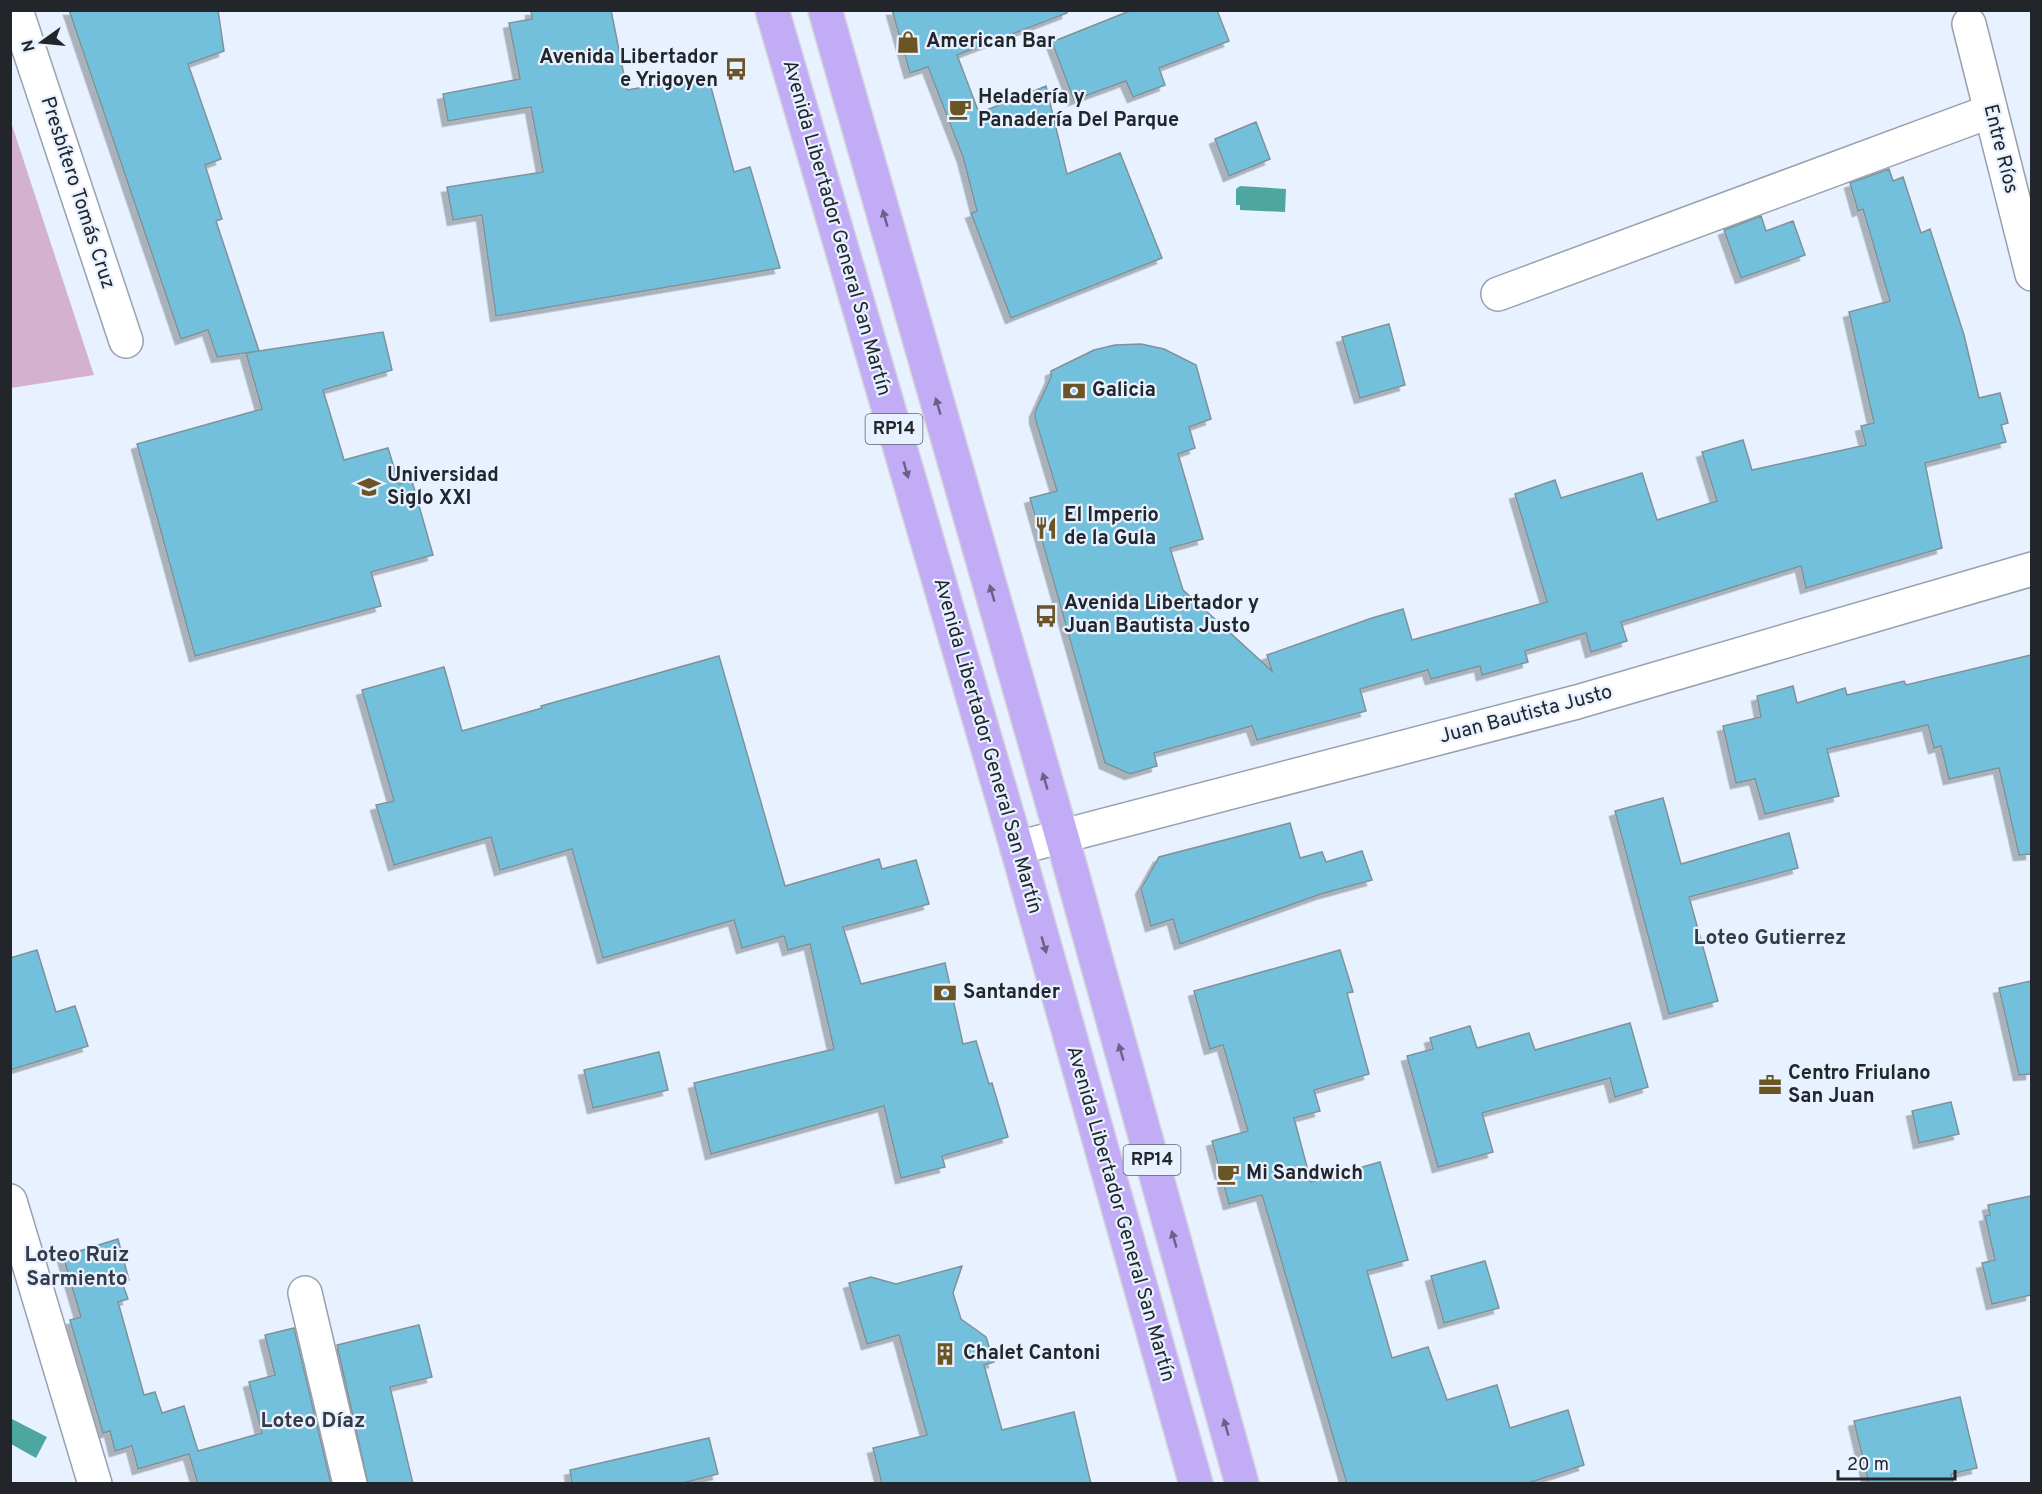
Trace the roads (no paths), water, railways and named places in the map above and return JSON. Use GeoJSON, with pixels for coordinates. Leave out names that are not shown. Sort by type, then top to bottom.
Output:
{"type":"FeatureCollection","features":[{"type":"Feature","properties":{"kind":"main road","name":"Avenida Libertador General San Martín"},"geometry":{"type":"LineString","coordinates":[[772,10],[1017,848],[1197,1484]]}},
{"type":"Feature","properties":{"kind":"main road","name":"RP14"},"geometry":{"type":"LineString","coordinates":[[825,10],[1062,837],[1242,1484]]}},
{"type":"Feature","properties":{"kind":"street","name":"Presbítero Tomás Cruz"},"geometry":{"type":"LineString","coordinates":[[16,10],[126,341]]}},
{"type":"Feature","properties":{"kind":"street","name":"Entre Ríos"},"geometry":{"type":"LineString","coordinates":[[1969,24],[2031,274]]}},
{"type":"Feature","properties":{"kind":"street"},"geometry":{"type":"LineString","coordinates":[[1498,294],[1991,111]]}},
{"type":"Feature","properties":{"kind":"street","name":"Juan Bautista Justo"},"geometry":{"type":"LineString","coordinates":[[1017,848],[1577,702],[2031,569]]}},
{"type":"Feature","properties":{"kind":"street"},"geometry":{"type":"LineString","coordinates":[[10,1201],[95,1484]]}},
{"type":"Feature","properties":{"kind":"street"},"geometry":{"type":"LineString","coordinates":[[305,1293],[350,1484]]}},
{"type":"Feature","properties":{"kind":"place","name":"American Bar"},"geometry":{"type":"Point","coordinates":[908,42]}},
{"type":"Feature","properties":{"kind":"place","name":"Avenida Libertador e Yrigoyen"},"geometry":{"type":"Point","coordinates":[736,69]}},
{"type":"Feature","properties":{"kind":"place","name":"Heladería y Panadería Del Parque"},"geometry":{"type":"Point","coordinates":[960,109]}},
{"type":"Feature","properties":{"kind":"place","name":"Galicia"},"geometry":{"type":"Point","coordinates":[1074,391]}},
{"type":"Feature","properties":{"kind":"place","name":"Universidad Siglo XXI"},"geometry":{"type":"Point","coordinates":[369,487]}},
{"type":"Feature","properties":{"kind":"place","name":"El Imperio de la Gula"},"geometry":{"type":"Point","coordinates":[1046,528]}},
{"type":"Feature","properties":{"kind":"place","name":"Avenida Libertador y Juan Bautista Justo"},"geometry":{"type":"Point","coordinates":[1046,616]}},
{"type":"Feature","properties":{"kind":"place","name":"Santander"},"geometry":{"type":"Point","coordinates":[945,993]}},
{"type":"Feature","properties":{"kind":"place","name":"Centro Friulano San Juan"},"geometry":{"type":"Point","coordinates":[1770,1085]}},
{"type":"Feature","properties":{"kind":"place","name":"Mi Sandwich"},"geometry":{"type":"Point","coordinates":[1228,1174]}},
{"type":"Feature","properties":{"kind":"place","name":"Chalet Cantoni"},"geometry":{"type":"Point","coordinates":[945,1354]}},
{"type":"Feature","properties":{"kind":"district","name":"Loteo Gutierrez"},"geometry":{"type":"Point","coordinates":[1770,938]}},
{"type":"Feature","properties":{"kind":"district","name":"Loteo Ruiz Sarmiento"},"geometry":{"type":"Point","coordinates":[77,1267]}},
{"type":"Feature","properties":{"kind":"district","name":"Loteo Díaz"},"geometry":{"type":"Point","coordinates":[313,1421]}}]}
